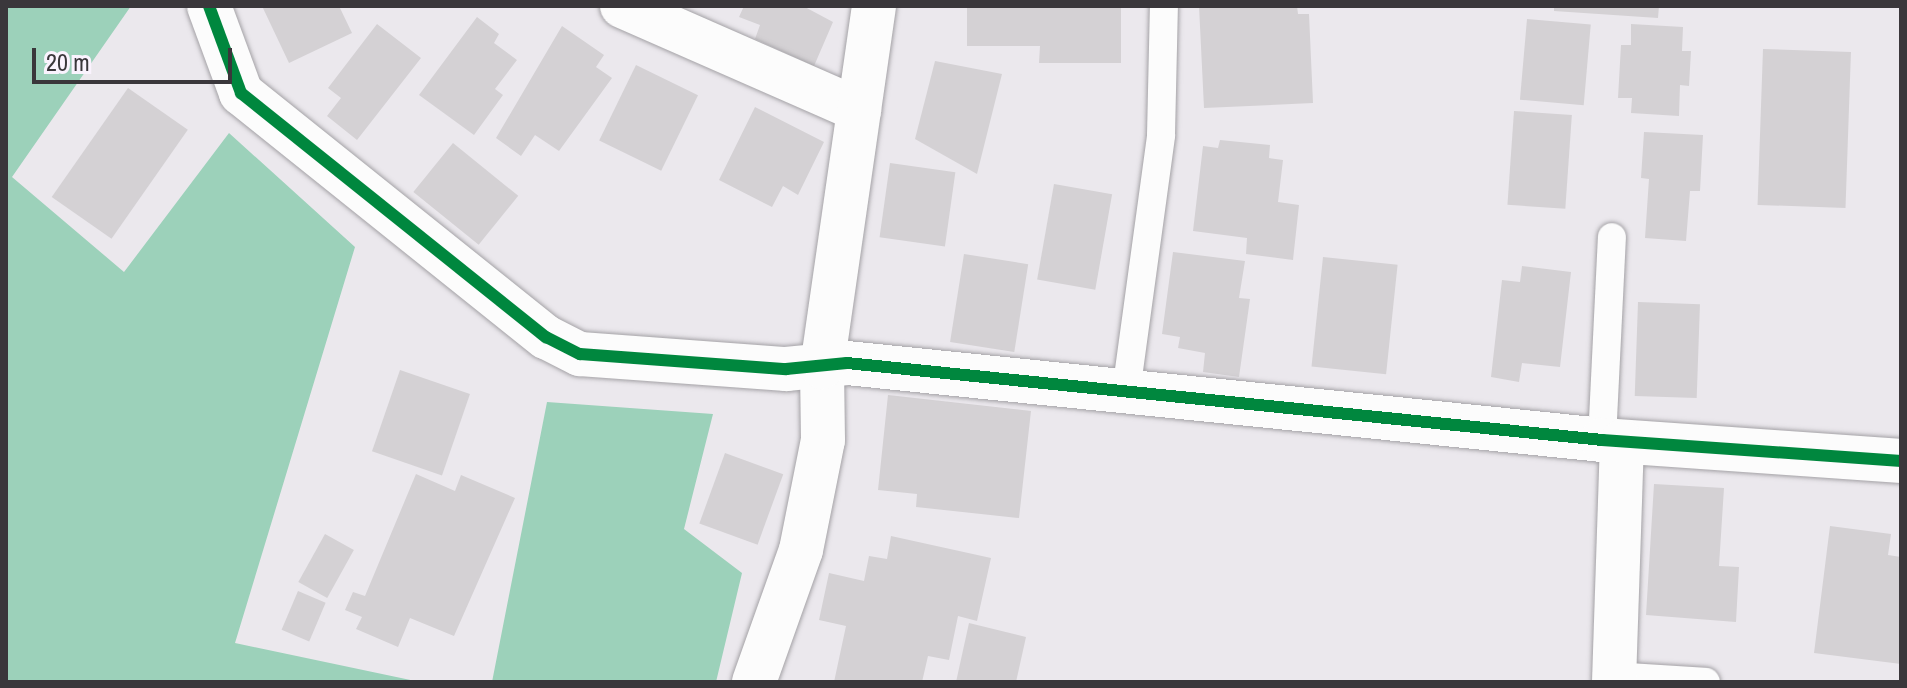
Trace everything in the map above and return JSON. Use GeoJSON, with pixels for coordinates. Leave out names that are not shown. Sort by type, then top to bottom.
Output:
{"type":"FeatureCollection","features":[{"type":"Feature","properties":{"kind":"street"},"geometry":{"type":"LineString","coordinates":[[209,6],[241,93],[546,337],[580,354],[786,369],[847,363],[1612,441],[1901,461]]}},
{"type":"Feature","properties":{"kind":"street"},"geometry":{"type":"LineString","coordinates":[[622,6],[859,110]]}},
{"type":"Feature","properties":{"kind":"street"},"geometry":{"type":"LineString","coordinates":[[754,682],[801,550],[823,440],[822,367],[874,6]]}},
{"type":"Feature","properties":{"kind":"street"},"geometry":{"type":"LineString","coordinates":[[1612,441],[1614,679]]}},
{"type":"Feature","properties":{"kind":"lane"},"geometry":{"type":"LineString","coordinates":[[1126,392],[1161,135],[1164,6]]}},
{"type":"Feature","properties":{"kind":"lane"},"geometry":{"type":"LineString","coordinates":[[1612,237],[1612,441]]}},
{"type":"Feature","properties":{"kind":"lane"},"geometry":{"type":"LineString","coordinates":[[1614,679],[1706,682]]}},
{"type":"Feature","properties":{"kind":"green space"},"geometry":{"type":"Polygon","coordinates":[[[6,6],[131,6],[12,177],[124,272],[229,133],[355,247],[235,643],[420,682],[6,682],[6,6]]]}},
{"type":"Feature","properties":{"kind":"green space"},"geometry":{"type":"Polygon","coordinates":[[[547,402],[713,414],[684,529],[742,573],[716,682],[492,682],[547,402]]]}},
{"type":"Feature","properties":{"kind":"building"},"geometry":{"type":"Polygon","coordinates":[[[262,6],[339,6],[352,33],[289,63],[262,6]]]}},
{"type":"Feature","properties":{"kind":"building"},"geometry":{"type":"Polygon","coordinates":[[[744,6],[803,6],[833,22],[814,66],[755,39],[760,25],[739,17],[744,6]]]}},
{"type":"Feature","properties":{"kind":"building"},"geometry":{"type":"Polygon","coordinates":[[[967,6],[1121,6],[1121,63],[1039,63],[1040,46],[967,46],[967,6]]]}},
{"type":"Feature","properties":{"kind":"building"},"geometry":{"type":"Polygon","coordinates":[[[1199,6],[1297,6],[1298,14],[1309,14],[1313,103],[1204,108],[1199,6]]]}},
{"type":"Feature","properties":{"kind":"building"},"geometry":{"type":"Polygon","coordinates":[[[1554,6],[1659,6],[1658,18],[1554,11],[1554,6]]]}},
{"type":"Feature","properties":{"kind":"building"},"geometry":{"type":"Polygon","coordinates":[[[477,17],[499,34],[494,43],[517,60],[495,89],[503,95],[474,135],[419,95],[477,17]]]}},
{"type":"Feature","properties":{"kind":"building"},"geometry":{"type":"Polygon","coordinates":[[[1527,19],[1591,25],[1584,105],[1520,100],[1527,19]]]}},
{"type":"Feature","properties":{"kind":"building"},"geometry":{"type":"Polygon","coordinates":[[[377,24],[421,58],[357,140],[327,116],[341,98],[328,88],[377,24]]]}},
{"type":"Feature","properties":{"kind":"building"},"geometry":{"type":"Polygon","coordinates":[[[1631,24],[1683,27],[1682,51],[1691,51],[1689,86],[1680,85],[1679,116],[1631,113],[1632,98],[1618,98],[1621,45],[1631,45],[1631,24]]]}},
{"type":"Feature","properties":{"kind":"building"},"geometry":{"type":"Polygon","coordinates":[[[562,26],[604,55],[596,67],[612,78],[559,151],[535,135],[521,156],[496,138],[562,26]]]}},
{"type":"Feature","properties":{"kind":"building"},"geometry":{"type":"Polygon","coordinates":[[[1763,49],[1851,52],[1846,208],[1758,205],[1763,49]]]}},
{"type":"Feature","properties":{"kind":"building"},"geometry":{"type":"Polygon","coordinates":[[[935,61],[1002,74],[977,174],[915,139],[935,61]]]}},
{"type":"Feature","properties":{"kind":"building"},"geometry":{"type":"Polygon","coordinates":[[[636,65],[698,95],[661,171],[599,140],[636,65]]]}},
{"type":"Feature","properties":{"kind":"building"},"geometry":{"type":"Polygon","coordinates":[[[128,88],[188,130],[112,239],[52,197],[128,88]]]}},
{"type":"Feature","properties":{"kind":"building"},"geometry":{"type":"Polygon","coordinates":[[[755,107],[824,142],[798,195],[783,186],[772,207],[719,180],[755,107]]]}},
{"type":"Feature","properties":{"kind":"building"},"geometry":{"type":"Polygon","coordinates":[[[1514,111],[1572,115],[1565,209],[1507,205],[1514,111]]]}},
{"type":"Feature","properties":{"kind":"building"},"geometry":{"type":"Polygon","coordinates":[[[1644,132],[1703,135],[1700,191],[1690,191],[1686,241],[1645,238],[1649,179],[1641,178],[1644,132]]]}},
{"type":"Feature","properties":{"kind":"building"},"geometry":{"type":"Polygon","coordinates":[[[1220,140],[1270,145],[1269,158],[1283,160],[1278,202],[1299,205],[1293,260],[1246,254],[1247,238],[1193,231],[1203,146],[1218,148],[1220,140]]]}},
{"type":"Feature","properties":{"kind":"building"},"geometry":{"type":"Polygon","coordinates":[[[453,143],[518,196],[479,245],[413,192],[453,143]]]}},
{"type":"Feature","properties":{"kind":"building"},"geometry":{"type":"Polygon","coordinates":[[[890,163],[955,172],[945,246],[880,237],[890,163]]]}},
{"type":"Feature","properties":{"kind":"building"},"geometry":{"type":"Polygon","coordinates":[[[1054,184],[1112,194],[1095,290],[1037,280],[1054,184]]]}},
{"type":"Feature","properties":{"kind":"building"},"geometry":{"type":"Polygon","coordinates":[[[1173,252],[1245,261],[1239,298],[1250,299],[1239,377],[1203,372],[1205,353],[1178,348],[1180,337],[1162,334],[1173,252]]]}},
{"type":"Feature","properties":{"kind":"building"},"geometry":{"type":"Polygon","coordinates":[[[964,254],[1028,264],[1014,352],[950,342],[964,254]]]}},
{"type":"Feature","properties":{"kind":"building"},"geometry":{"type":"Polygon","coordinates":[[[1323,257],[1398,265],[1386,374],[1312,366],[1323,257]]]}},
{"type":"Feature","properties":{"kind":"building"},"geometry":{"type":"Polygon","coordinates":[[[1522,266],[1571,272],[1560,367],[1522,363],[1519,382],[1491,377],[1502,280],[1520,282],[1522,266]]]}},
{"type":"Feature","properties":{"kind":"building"},"geometry":{"type":"Polygon","coordinates":[[[1638,302],[1700,304],[1697,398],[1635,396],[1638,302]]]}},
{"type":"Feature","properties":{"kind":"building"},"geometry":{"type":"Polygon","coordinates":[[[400,370],[470,394],[442,475],[372,451],[400,370]]]}},
{"type":"Feature","properties":{"kind":"building"},"geometry":{"type":"Polygon","coordinates":[[[888,395],[1031,411],[1019,518],[916,507],[917,494],[878,490],[888,395]]]}},
{"type":"Feature","properties":{"kind":"building"},"geometry":{"type":"Polygon","coordinates":[[[725,453],[783,474],[758,545],[699,523],[725,453]]]}},
{"type":"Feature","properties":{"kind":"building"},"geometry":{"type":"Polygon","coordinates":[[[416,474],[455,491],[461,475],[515,498],[454,636],[410,618],[398,647],[356,629],[362,617],[345,610],[353,592],[365,596],[416,474]]]}},
{"type":"Feature","properties":{"kind":"building"},"geometry":{"type":"Polygon","coordinates":[[[1654,484],[1724,488],[1719,566],[1739,567],[1736,622],[1646,615],[1654,484]]]}},
{"type":"Feature","properties":{"kind":"building"},"geometry":{"type":"Polygon","coordinates":[[[1830,526],[1891,534],[1888,555],[1901,557],[1901,664],[1814,653],[1830,526]]]}},
{"type":"Feature","properties":{"kind":"building"},"geometry":{"type":"Polygon","coordinates":[[[325,534],[354,550],[327,598],[298,582],[325,534]]]}},
{"type":"Feature","properties":{"kind":"building"},"geometry":{"type":"Polygon","coordinates":[[[891,536],[991,558],[977,621],[958,616],[949,660],[928,656],[922,682],[834,682],[846,626],[819,620],[829,573],[864,581],[869,556],[887,559],[891,536]]]}},
{"type":"Feature","properties":{"kind":"building"},"geometry":{"type":"Polygon","coordinates":[[[298,591],[326,603],[309,641],[282,630],[298,591]]]}},
{"type":"Feature","properties":{"kind":"building"},"geometry":{"type":"Polygon","coordinates":[[[969,623],[1026,637],[1016,682],[956,682],[969,623]]]}},
{"type":"Feature","properties":{"kind":"cycle path"},"geometry":{"type":"LineString","coordinates":[[209,6],[241,93],[546,337],[580,354],[786,369],[847,363],[1602,440],[1901,461]]}}]}
